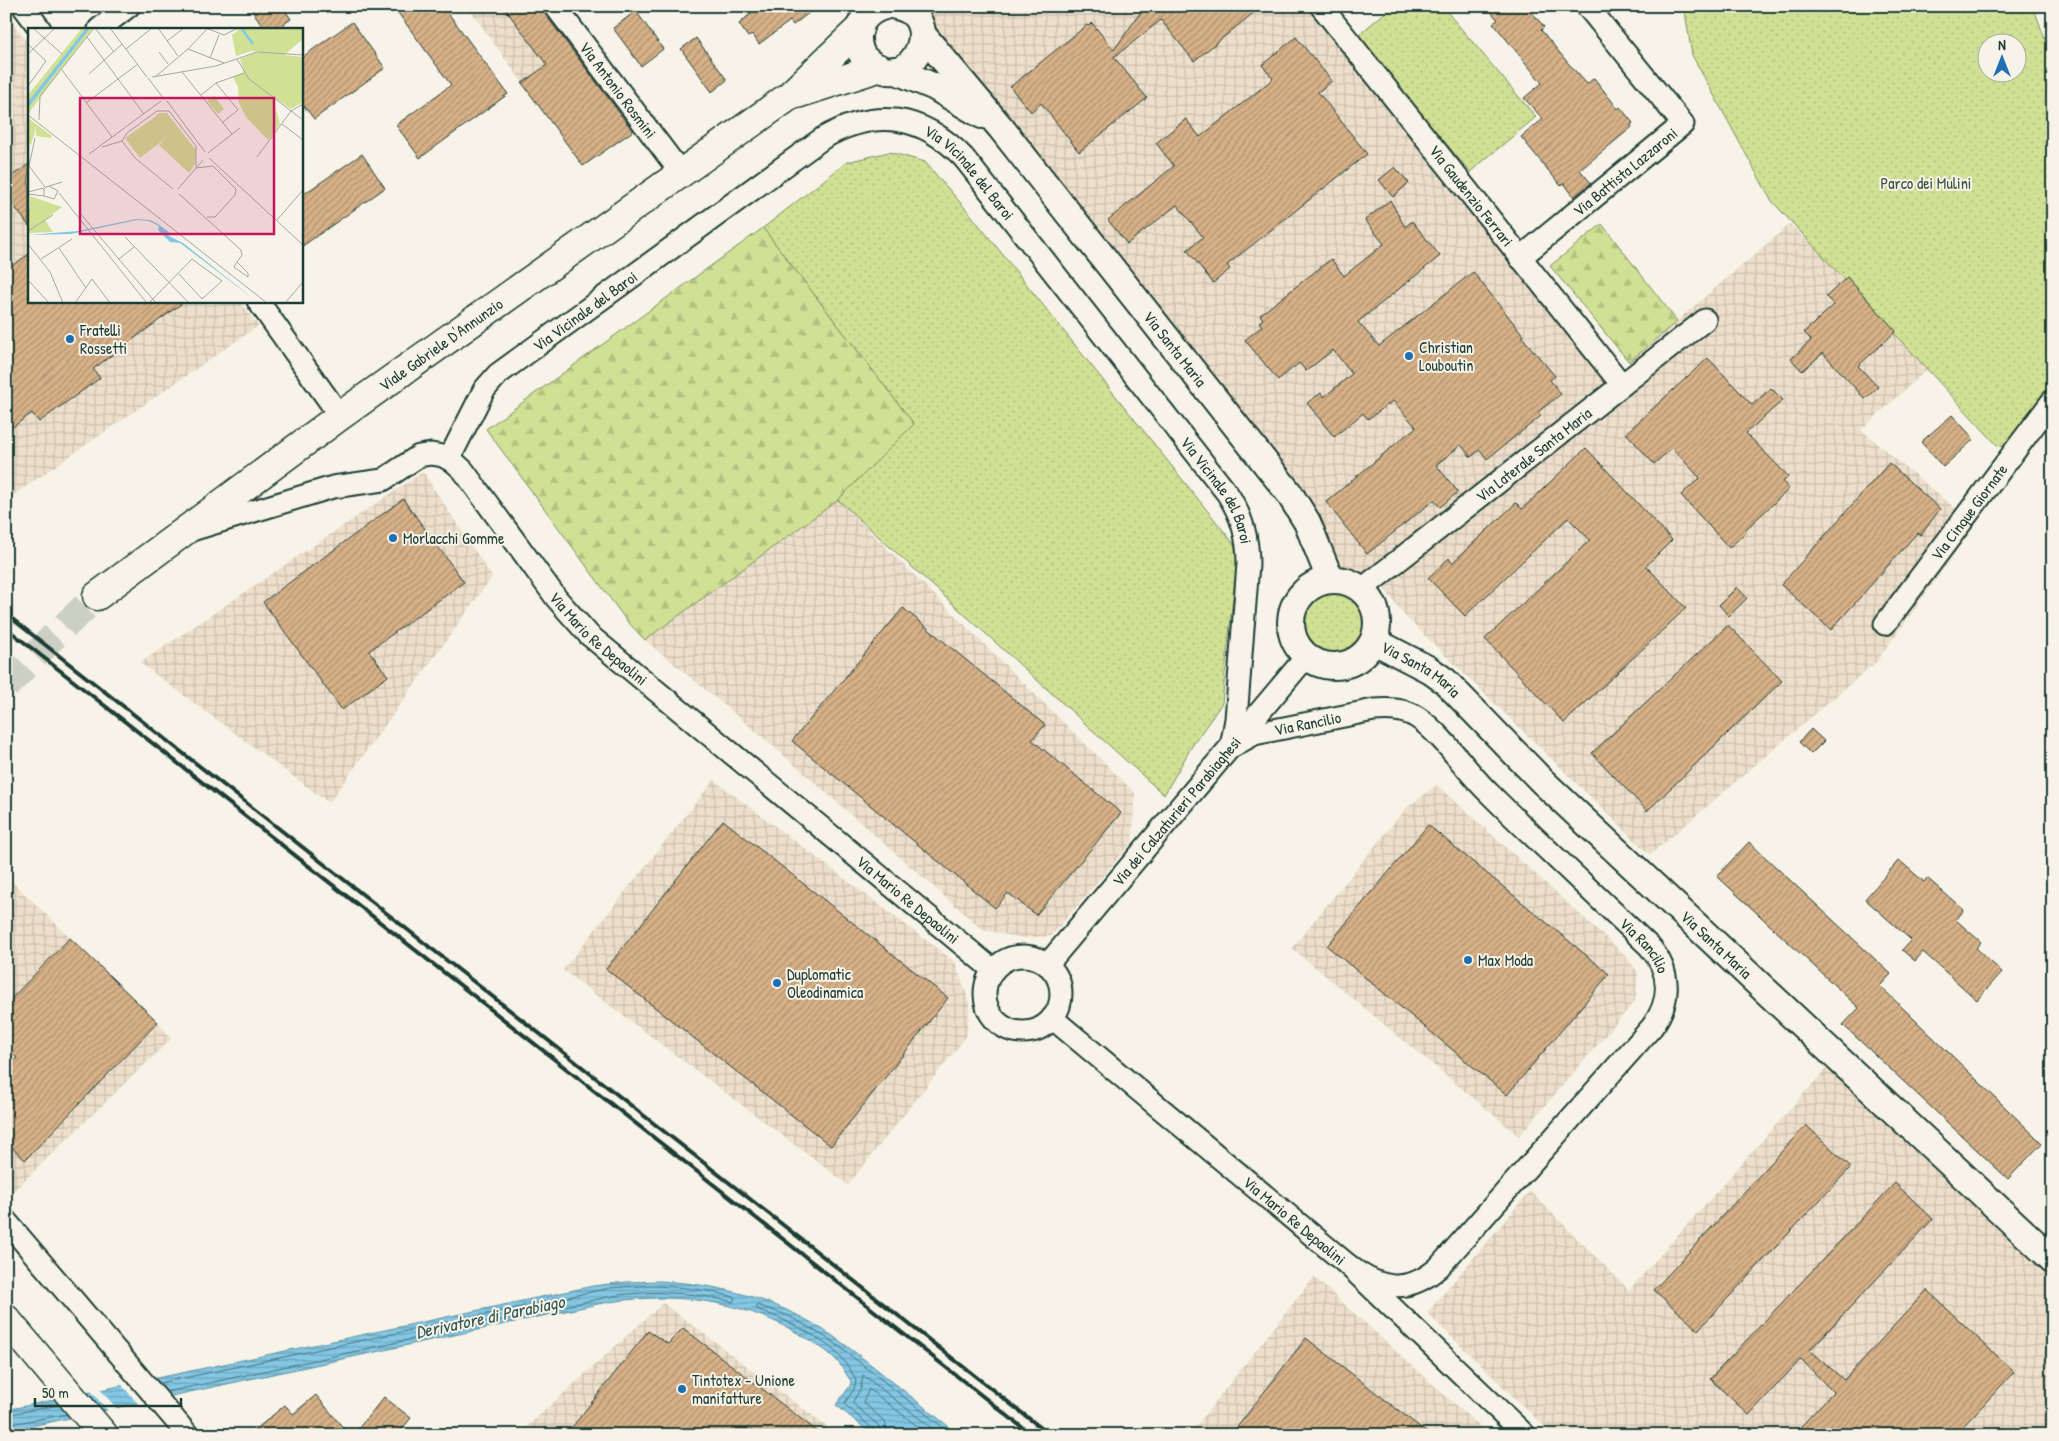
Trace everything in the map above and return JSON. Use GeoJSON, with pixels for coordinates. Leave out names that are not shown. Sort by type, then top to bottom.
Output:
{"type":"FeatureCollection","features":[{"type":"Feature","properties":{"kind":"main road","name":"Viale Gabriele D'Annunzio"},"geometry":{"type":"LineString","coordinates":[[97,596],[340,416],[788,97],[870,14]]}},
{"type":"Feature","properties":{"kind":"main road","name":"Viale Gabriele D'Annunzio"},"geometry":{"type":"LineString","coordinates":[[788,97],[886,69]]}},
{"type":"Feature","properties":{"kind":"main road"},"geometry":{"type":"LineString","coordinates":[[6,1318],[98,1428]]}},
{"type":"Feature","properties":{"kind":"street"},"geometry":{"type":"LineString","coordinates":[[23,6],[39,28]]}},
{"type":"Feature","properties":{"kind":"street"},"geometry":{"type":"LineString","coordinates":[[100,28],[129,6]]}},
{"type":"Feature","properties":{"kind":"street","name":"Via Antonio Rosmini"},"geometry":{"type":"LineString","coordinates":[[555,6],[680,173]]}},
{"type":"Feature","properties":{"kind":"street","name":"Via Santa Maria"},"geometry":{"type":"LineString","coordinates":[[898,6],[910,12],[918,22],[922,34],[1001,128],[1289,493],[1307,522],[1330,579]]}},
{"type":"Feature","properties":{"kind":"street","name":"Via Gaudenzio Ferrari"},"geometry":{"type":"LineString","coordinates":[[1320,6],[1622,385]]}},
{"type":"Feature","properties":{"kind":"street","name":"Via Battista Lazzaroni"},"geometry":{"type":"LineString","coordinates":[[1520,258],[1683,124],[1587,6]]}},
{"type":"Feature","properties":{"kind":"street","name":"Via Santa Maria"},"geometry":{"type":"LineString","coordinates":[[870,14],[857,41],[861,53],[868,62],[935,87],[1001,128]]}},
{"type":"Feature","properties":{"kind":"street"},"geometry":{"type":"LineString","coordinates":[[886,69],[906,66],[916,58],[921,47],[922,34]]}},
{"type":"Feature","properties":{"kind":"street","name":"Via Vicinale del Baroi"},"geometry":{"type":"LineString","coordinates":[[449,459],[484,390],[498,374],[823,138],[840,128],[868,120],[898,120],[916,124],[934,132],[964,158],[1227,493],[1237,509],[1246,536],[1248,564],[1236,719],[1230,747]]}},
{"type":"Feature","properties":{"kind":"street"},"geometry":{"type":"LineString","coordinates":[[259,302],[340,416]]}},
{"type":"Feature","properties":{"kind":"street","name":"Via Laterale Santa Maria"},"geometry":{"type":"LineString","coordinates":[[1362,589],[1705,320]]}},
{"type":"Feature","properties":{"kind":"street","name":"Via Cinque Giornate"},"geometry":{"type":"LineString","coordinates":[[1885,624],[2053,400]]}},
{"type":"Feature","properties":{"kind":"street"},"geometry":{"type":"LineString","coordinates":[[182,533],[333,487],[383,480],[419,456],[431,454],[449,459]]}},
{"type":"Feature","properties":{"kind":"street","name":"Via Mario Re Depaolini"},"geometry":{"type":"LineString","coordinates":[[449,459],[463,470],[558,598],[589,635],[994,970]]}},
{"type":"Feature","properties":{"kind":"street"},"geometry":{"type":"LineString","coordinates":[[1306,657],[1299,648],[1291,627],[1294,605],[1309,587],[1330,579],[1342,580],[1362,589]]}},
{"type":"Feature","properties":{"kind":"street","name":"Via Santa Maria"},"geometry":{"type":"LineString","coordinates":[[1306,657],[1327,666],[1338,666],[1350,664],[1368,651],[1378,630],[1378,619],[1376,608],[1362,589]]}},
{"type":"Feature","properties":{"kind":"street","name":"Via Santa Maria"},"geometry":{"type":"LineString","coordinates":[[1374,641],[1428,669],[1445,681],[1542,781],[2053,1260]]}},
{"type":"Feature","properties":{"kind":"street","name":"Via dei Calzaturieri Parabiaghesi"},"geometry":{"type":"LineString","coordinates":[[1047,965],[1306,657]]}},
{"type":"Feature","properties":{"kind":"street","name":"Via Rancilio"},"geometry":{"type":"LineString","coordinates":[[1230,747],[1254,734],[1374,710],[1404,711],[1418,718],[1488,792],[1649,946],[1666,975],[1666,997],[1661,1013],[1652,1027],[1439,1267],[1410,1284],[1388,1286],[1367,1279],[1348,1265]]}},
{"type":"Feature","properties":{"kind":"street"},"geometry":{"type":"LineString","coordinates":[[1019,956],[1034,958],[1047,965],[1057,976],[1061,990],[1060,1005],[1052,1018],[1041,1028],[1027,1032],[1012,1031],[999,1024],[989,1012],[985,998],[986,983],[994,970],[1005,960],[1019,956]]}},
{"type":"Feature","properties":{"kind":"street","name":"Via Mario Re Depaolini"},"geometry":{"type":"LineString","coordinates":[[1052,1018],[1348,1265],[1525,1435]]}},
{"type":"Feature","properties":{"kind":"street"},"geometry":{"type":"LineString","coordinates":[[6,1221],[188,1435]]}},
{"type":"Feature","properties":{"kind":"shaded area"},"geometry":{"type":"Polygon","coordinates":[[[467,6],[553,6],[642,124],[583,166],[467,6]]]}},
{"type":"Feature","properties":{"kind":"shaded area"},"geometry":{"type":"Polygon","coordinates":[[[901,6],[1318,6],[1620,385],[1362,586],[1351,580],[1333,577],[1317,537],[901,6]]]}},
{"type":"Feature","properties":{"kind":"shaded area"},"geometry":{"type":"Polygon","coordinates":[[[6,15],[28,43],[28,302],[241,302],[258,326],[6,500],[6,15]]]}},
{"type":"Feature","properties":{"kind":"shaded area"},"geometry":{"type":"Polygon","coordinates":[[[1790,224],[1932,365],[1861,430],[1975,525],[1877,661],[1650,855],[1404,615],[1380,583],[1636,378],[1629,362],[1790,224]]]}},
{"type":"Feature","properties":{"kind":"shaded area"},"geometry":{"type":"Polygon","coordinates":[[[423,472],[492,577],[329,803],[140,663],[423,472]]]}},
{"type":"Feature","properties":{"kind":"shaded area"},"geometry":{"type":"Polygon","coordinates":[[[838,500],[1135,793],[1132,842],[1051,936],[1022,938],[983,930],[764,738],[645,640],[838,500]]]}},
{"type":"Feature","properties":{"kind":"shaded area","name":"Duplomatic Oleodinamica"},"geometry":{"type":"Polygon","coordinates":[[[714,780],[955,962],[970,1005],[966,1037],[848,1185],[563,970],[714,780]]]}},
{"type":"Feature","properties":{"kind":"shaded area"},"geometry":{"type":"Polygon","coordinates":[[[1437,785],[1627,957],[1638,973],[1635,1001],[1519,1136],[1292,948],[1406,808],[1437,785]]]}},
{"type":"Feature","properties":{"kind":"shaded area"},"geometry":{"type":"Polygon","coordinates":[[[6,876],[158,1022],[171,1039],[6,1198],[6,876]]]}},
{"type":"Feature","properties":{"kind":"shaded area"},"geometry":{"type":"Polygon","coordinates":[[[1834,1060],[2053,1265],[2053,1435],[1553,1435],[1427,1313],[1530,1191],[1629,1290],[1834,1060]]]}},
{"type":"Feature","properties":{"kind":"shaded area"},"geometry":{"type":"Polygon","coordinates":[[[1314,1277],[1489,1435],[1189,1435],[1314,1277]]]}},
{"type":"Feature","properties":{"kind":"shaded area","name":"Tintotex - Unione manifatture"},"geometry":{"type":"Polygon","coordinates":[[[663,1303],[838,1435],[518,1435],[663,1303]]]}},
{"type":"Feature","properties":{"kind":"green space"},"geometry":{"type":"Polygon","coordinates":[[[1393,6],[1442,6],[1536,117],[1470,172],[1356,37],[1393,6]]]}},
{"type":"Feature","properties":{"kind":"green space","name":"Parco dei Mulini"},"geometry":{"type":"Polygon","coordinates":[[[1684,6],[2033,6],[2053,61],[2053,386],[2024,425],[2004,447],[1997,445],[1771,200],[1692,55],[1684,6]]]}},
{"type":"Feature","properties":{"kind":"green space"},"geometry":{"type":"Polygon","coordinates":[[[889,152],[925,162],[971,215],[1238,549],[1222,703],[1192,746],[1164,795],[838,500],[914,424],[763,228],[847,162],[889,152]]]}},
{"type":"Feature","properties":{"kind":"green space"},"geometry":{"type":"Polygon","coordinates":[[[1602,224],[1677,321],[1629,362],[1550,266],[1602,224]]]}},
{"type":"Feature","properties":{"kind":"green space"},"geometry":{"type":"Polygon","coordinates":[[[763,228],[914,424],[838,500],[645,640],[626,620],[486,429],[763,228]]]}},
{"type":"Feature","properties":{"kind":"green space"},"geometry":{"type":"Polygon","coordinates":[[[1334,589],[1346,591],[1357,598],[1364,609],[1366,621],[1364,633],[1357,644],[1346,651],[1334,653],[1322,651],[1311,644],[1304,633],[1302,621],[1304,609],[1311,598],[1322,591],[1334,589]]]}},
{"type":"Feature","properties":{"kind":"water","name":"Derivatore di Parabiago"},"geometry":{"type":"Polygon","coordinates":[[[660,1281],[723,1289],[764,1301],[803,1318],[822,1329],[874,1367],[948,1426],[951,1429],[952,1435],[873,1435],[836,1405],[850,1386],[851,1381],[838,1362],[820,1347],[801,1335],[753,1313],[728,1306],[676,1298],[624,1300],[598,1304],[32,1426],[6,1430],[6,1410],[593,1286],[626,1282],[660,1281]]]}},
{"type":"Feature","properties":{"kind":"pier"},"geometry":{"type":"Polygon","coordinates":[[[155,1377],[173,1398],[140,1406],[121,1384],[155,1377]]]}},
{"type":"Feature","properties":{"kind":"pier"},"geometry":{"type":"Polygon","coordinates":[[[100,1389],[118,1410],[109,1412],[91,1391],[100,1389]]]}},
{"type":"Feature","properties":{"kind":"building"},"geometry":{"type":"Polygon","coordinates":[[[249,6],[282,6],[291,19],[278,28],[264,28],[249,6]]]}},
{"type":"Feature","properties":{"kind":"building"},"geometry":{"type":"Polygon","coordinates":[[[393,6],[443,6],[508,94],[420,158],[396,125],[451,85],[393,6]]]}},
{"type":"Feature","properties":{"kind":"building"},"geometry":{"type":"Polygon","coordinates":[[[503,6],[543,6],[545,14],[633,131],[583,166],[522,83],[547,65],[503,6]]]}},
{"type":"Feature","properties":{"kind":"building"},"geometry":{"type":"Polygon","coordinates":[[[759,6],[818,6],[793,25],[790,21],[759,44],[752,34],[748,37],[739,24],[759,6]]]}},
{"type":"Feature","properties":{"kind":"building"},"geometry":{"type":"Polygon","coordinates":[[[1145,6],[1262,6],[1194,61],[1161,20],[1114,57],[1147,98],[1079,152],[1041,103],[1031,112],[1010,87],[1092,23],[1114,50],[1145,6]]]}},
{"type":"Feature","properties":{"kind":"building"},"geometry":{"type":"Polygon","coordinates":[[[1486,6],[1527,6],[1544,27],[1541,30],[1587,84],[1594,78],[1618,109],[1620,107],[1633,123],[1632,127],[1580,170],[1591,183],[1574,197],[1564,183],[1561,186],[1521,137],[1543,119],[1524,98],[1542,83],[1493,23],[1498,20],[1486,6]]]}},
{"type":"Feature","properties":{"kind":"building"},"geometry":{"type":"Polygon","coordinates":[[[636,11],[663,49],[641,66],[613,28],[636,11]]]}},
{"type":"Feature","properties":{"kind":"building"},"geometry":{"type":"Polygon","coordinates":[[[352,22],[385,68],[314,119],[302,103],[302,57],[352,22]]]}},
{"type":"Feature","properties":{"kind":"building"},"geometry":{"type":"Polygon","coordinates":[[[1296,37],[1332,81],[1318,92],[1367,154],[1227,265],[1230,269],[1213,283],[1187,250],[1203,237],[1177,205],[1127,244],[1108,220],[1174,166],[1156,143],[1186,119],[1200,137],[1273,79],[1262,65],[1296,37]]]}},
{"type":"Feature","properties":{"kind":"building"},"geometry":{"type":"Polygon","coordinates":[[[696,38],[727,80],[712,92],[681,49],[696,38]]]}},
{"type":"Feature","properties":{"kind":"building"},"geometry":{"type":"Polygon","coordinates":[[[362,154],[385,188],[302,246],[302,195],[362,154]]]}},
{"type":"Feature","properties":{"kind":"building"},"geometry":{"type":"Polygon","coordinates":[[[28,165],[28,225],[6,195],[6,180],[28,165]]]}},
{"type":"Feature","properties":{"kind":"building"},"geometry":{"type":"Polygon","coordinates":[[[1395,167],[1409,183],[1393,197],[1379,180],[1395,167]]]}},
{"type":"Feature","properties":{"kind":"building"},"geometry":{"type":"Polygon","coordinates":[[[1390,200],[1405,227],[1412,221],[1440,256],[1358,322],[1379,346],[1473,272],[1524,336],[1522,337],[1555,376],[1550,380],[1561,394],[1538,412],[1541,416],[1487,459],[1480,450],[1471,457],[1461,445],[1436,465],[1458,492],[1440,507],[1434,500],[1367,554],[1326,502],[1416,427],[1393,401],[1368,419],[1363,413],[1334,437],[1307,403],[1321,393],[1324,397],[1352,374],[1333,350],[1306,371],[1299,363],[1278,380],[1245,340],[1262,326],[1259,322],[1263,319],[1260,315],[1331,259],[1344,276],[1384,244],[1365,220],[1390,200]]]}},
{"type":"Feature","properties":{"kind":"building","name":"Fratelli Rossetti"},"geometry":{"type":"Polygon","coordinates":[[[28,255],[28,302],[184,302],[93,369],[100,378],[39,422],[32,413],[6,432],[6,270],[28,255]]]}},
{"type":"Feature","properties":{"kind":"building"},"geometry":{"type":"Polygon","coordinates":[[[1847,277],[1896,331],[1858,366],[1878,387],[1865,399],[1823,353],[1802,371],[1791,359],[1811,340],[1804,332],[1834,305],[1826,297],[1847,277]]]}},
{"type":"Feature","properties":{"kind":"building"},"geometry":{"type":"Polygon","coordinates":[[[1708,358],[1752,405],[1771,388],[1783,400],[1746,433],[1788,476],[1783,482],[1789,489],[1746,529],[1747,531],[1729,548],[1681,495],[1700,478],[1672,448],[1654,464],[1626,433],[1708,358]]]}},
{"type":"Feature","properties":{"kind":"building"},"geometry":{"type":"Polygon","coordinates":[[[1952,415],[1974,439],[1943,467],[1921,442],[1952,415]]]}},
{"type":"Feature","properties":{"kind":"building"},"geometry":{"type":"Polygon","coordinates":[[[1586,448],[1672,540],[1646,566],[1686,608],[1564,723],[1485,639],[1590,540],[1568,518],[1465,616],[1428,578],[1449,558],[1452,563],[1516,503],[1522,509],[1586,448]]]}},
{"type":"Feature","properties":{"kind":"building"},"geometry":{"type":"Polygon","coordinates":[[[1889,463],[1940,509],[1921,535],[1917,533],[1831,630],[1781,585],[1889,463]]]}},
{"type":"Feature","properties":{"kind":"building"},"geometry":{"type":"Polygon","coordinates":[[[403,499],[464,582],[369,651],[388,676],[342,710],[263,602],[403,499]]]}},
{"type":"Feature","properties":{"kind":"building"},"geometry":{"type":"Polygon","coordinates":[[[1737,587],[1747,598],[1729,616],[1719,605],[1737,587]]]}},
{"type":"Feature","properties":{"kind":"building"},"geometry":{"type":"Polygon","coordinates":[[[903,608],[1045,725],[1032,740],[1121,813],[1036,915],[1008,893],[995,908],[792,741],[903,608]]]}},
{"type":"Feature","properties":{"kind":"building"},"geometry":{"type":"Polygon","coordinates":[[[1728,625],[1782,681],[1647,811],[1592,753],[1728,625]]]}},
{"type":"Feature","properties":{"kind":"building"},"geometry":{"type":"Polygon","coordinates":[[[1811,729],[1824,741],[1811,754],[1799,742],[1811,729]]]}},
{"type":"Feature","properties":{"kind":"building","name":"Duplomatic Oleodinamica"},"geometry":{"type":"Polygon","coordinates":[[[723,820],[948,998],[831,1146],[606,969],[723,820]]]}},
{"type":"Feature","properties":{"kind":"building","name":"Max Moda"},"geometry":{"type":"Polygon","coordinates":[[[1428,825],[1609,974],[1507,1095],[1327,946],[1428,825]]]}},
{"type":"Feature","properties":{"kind":"building"},"geometry":{"type":"Polygon","coordinates":[[[1749,842],[1891,974],[1880,986],[2042,1143],[2008,1179],[1843,1025],[1859,1008],[1717,876],[1749,842]]]}},
{"type":"Feature","properties":{"kind":"building"},"geometry":{"type":"Polygon","coordinates":[[[1899,860],[1924,882],[1927,878],[1964,910],[1956,920],[1981,942],[1976,948],[2002,972],[1977,1000],[1923,952],[1915,961],[1902,950],[1911,940],[1865,899],[1899,860]]]}},
{"type":"Feature","properties":{"kind":"building"},"geometry":{"type":"Polygon","coordinates":[[[70,938],[158,1022],[25,1160],[6,1142],[6,1069],[17,1058],[6,1047],[6,1004],[70,938]]]}},
{"type":"Feature","properties":{"kind":"building"},"geometry":{"type":"Polygon","coordinates":[[[1806,1125],[1851,1167],[1698,1330],[1654,1290],[1806,1125]]]}},
{"type":"Feature","properties":{"kind":"building"},"geometry":{"type":"Polygon","coordinates":[[[1895,1183],[1933,1219],[1810,1350],[1844,1380],[1927,1290],[2014,1372],[1955,1435],[1793,1435],[1833,1392],[1801,1359],[1749,1415],[1710,1379],[1895,1183]]]}},
{"type":"Feature","properties":{"kind":"building","name":"Tintotex - Unione manifatture"},"geometry":{"type":"Polygon","coordinates":[[[683,1328],[822,1435],[566,1435],[648,1331],[668,1344],[683,1328]]]}},
{"type":"Feature","properties":{"kind":"building"},"geometry":{"type":"Polygon","coordinates":[[[1306,1338],[1430,1435],[1231,1435],[1306,1338]]]}},
{"type":"Feature","properties":{"kind":"building"},"geometry":{"type":"Polygon","coordinates":[[[316,1395],[349,1435],[249,1435],[285,1405],[293,1414],[316,1395]]]}},
{"type":"Feature","properties":{"kind":"building"},"geometry":{"type":"Polygon","coordinates":[[[384,1397],[411,1418],[397,1435],[353,1435],[384,1397]]]}},
{"type":"Feature","properties":{"kind":"tunnel"},"geometry":{"type":"LineString","coordinates":[[6,686],[57,633],[97,596]]}},
{"type":"Feature","properties":{"kind":"railway"},"geometry":{"type":"LineString","coordinates":[[6,614],[1050,1435]]}},
{"type":"Feature","properties":{"kind":"railway"},"geometry":{"type":"LineString","coordinates":[[6,628],[1032,1435]]}},
{"type":"Feature","properties":{"kind":"place","name":"Fratelli Rossetti"},"geometry":{"type":"Point","coordinates":[70,339]}},
{"type":"Feature","properties":{"kind":"place","name":"Christian Louboutin"},"geometry":{"type":"Point","coordinates":[1409,356]}},
{"type":"Feature","properties":{"kind":"place","name":"Morlacchi Gomme"},"geometry":{"type":"Point","coordinates":[393,538]}},
{"type":"Feature","properties":{"kind":"place","name":"Max Moda"},"geometry":{"type":"Point","coordinates":[1468,960]}},
{"type":"Feature","properties":{"kind":"place","name":"Duplomatic Oleodinamica"},"geometry":{"type":"Point","coordinates":[777,983]}},
{"type":"Feature","properties":{"kind":"place","name":"Tintotex - Unione manifatture"},"geometry":{"type":"Point","coordinates":[682,1389]}}]}
